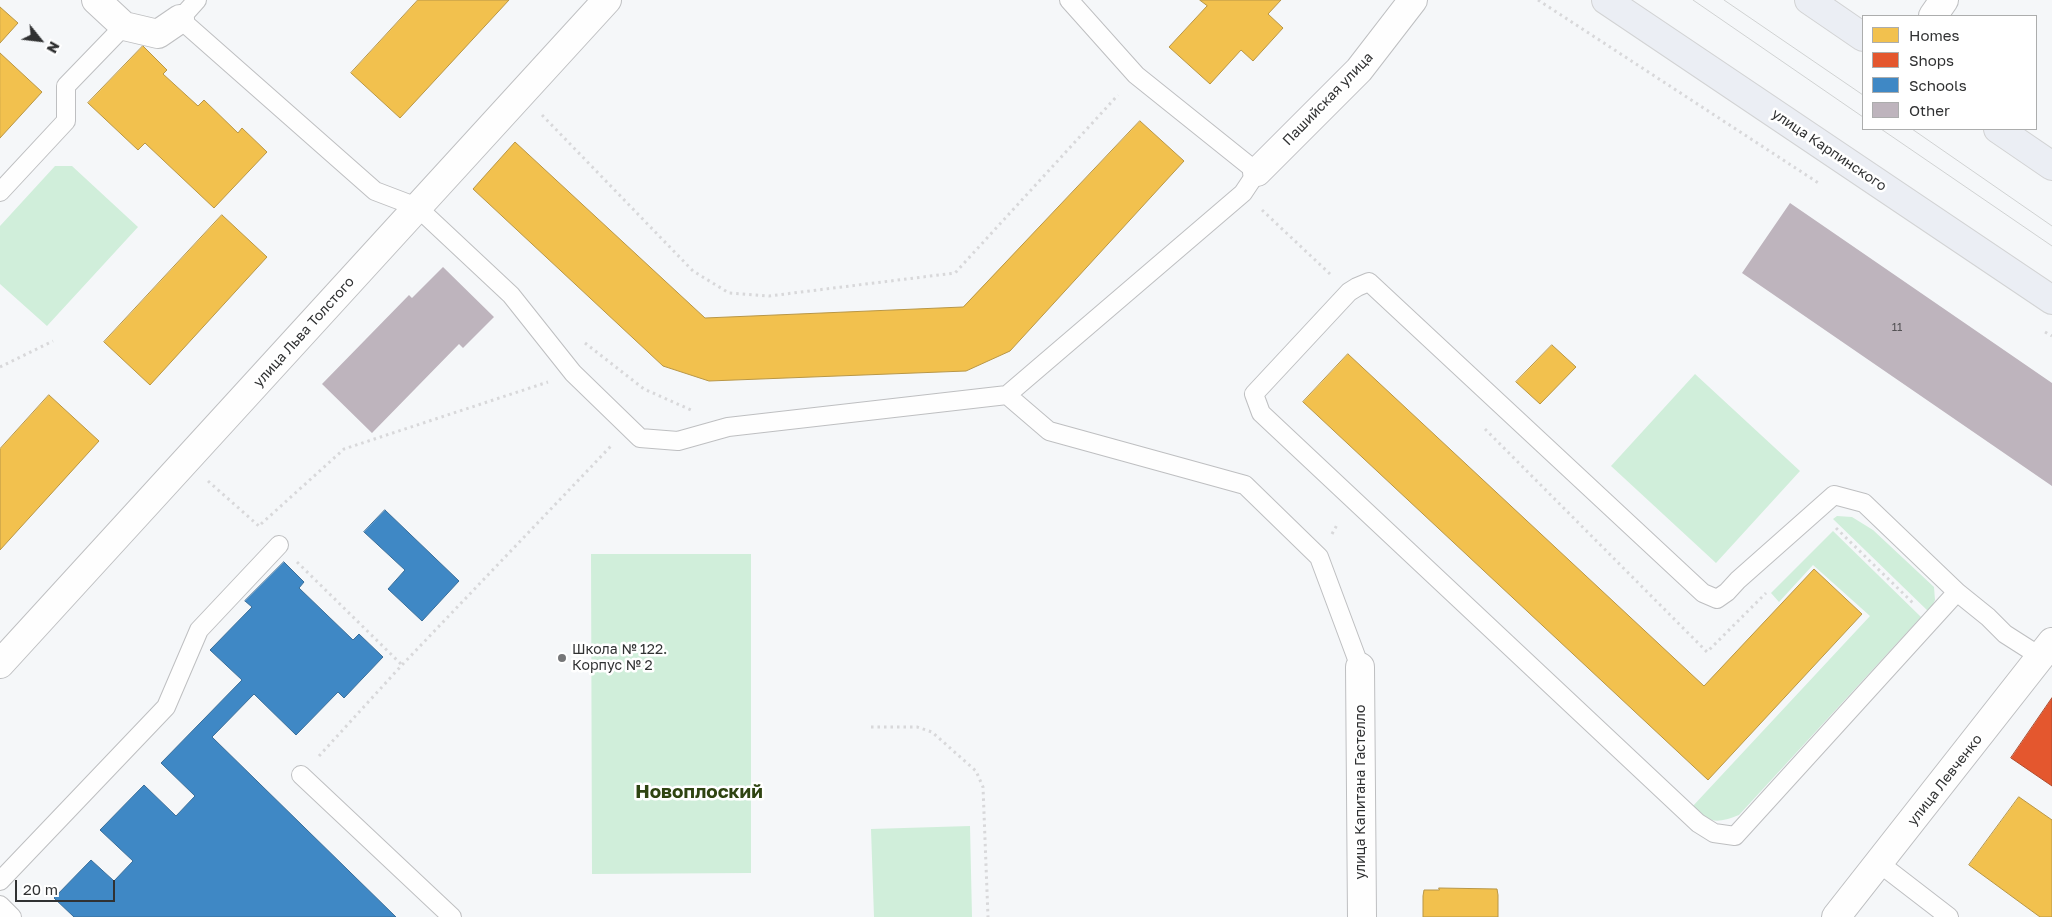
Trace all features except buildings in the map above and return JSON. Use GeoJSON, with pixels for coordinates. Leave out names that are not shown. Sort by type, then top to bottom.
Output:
{"type":"FeatureCollection","features":[{"type":"Feature","properties":{"kind":"main road","name":"улица Карпинского"},"geometry":{"type":"LineString","coordinates":[[1606,0],[2052,300]]}},
{"type":"Feature","properties":{"kind":"main road"},"geometry":{"type":"LineString","coordinates":[[1809,0],[1862,36]]}},
{"type":"Feature","properties":{"kind":"main road"},"geometry":{"type":"LineString","coordinates":[[1999,130],[2052,166]]}},
{"type":"Feature","properties":{"kind":"street"},"geometry":{"type":"LineString","coordinates":[[96,0],[124,26],[158,34],[188,9]]}},
{"type":"Feature","properties":{"kind":"street","name":"улица Льва Толстого"},"geometry":{"type":"LineString","coordinates":[[0,664],[607,0]]}},
{"type":"Feature","properties":{"kind":"street","name":"Пашийская улица"},"geometry":{"type":"LineString","coordinates":[[1257,172],[1359,70],[1414,0]]}},
{"type":"Feature","properties":{"kind":"street"},"geometry":{"type":"LineString","coordinates":[[1935,15],[1944,0]]}},
{"type":"Feature","properties":{"kind":"street","name":"улица Левченко"},"geometry":{"type":"LineString","coordinates":[[1836,917],[2046,649]]}},
{"type":"Feature","properties":{"kind":"street","name":"улица Капитана Гастелло"},"geometry":{"type":"LineString","coordinates":[[1360,667],[1362,917]]}},
{"type":"Feature","properties":{"kind":"lane"},"geometry":{"type":"LineString","coordinates":[[188,9],[375,191],[417,207],[511,294],[573,373],[640,438],[678,441],[728,427],[1007,396],[1243,193],[1257,172],[1136,75],[1069,0]]}},
{"type":"Feature","properties":{"kind":"lane"},"geometry":{"type":"LineString","coordinates":[[0,192],[66,121],[66,86],[124,26]]}},
{"type":"Feature","properties":{"kind":"lane"},"geometry":{"type":"LineString","coordinates":[[1957,592],[1735,836],[1714,833],[1698,823],[1261,413],[1254,394],[1349,292],[1357,286],[1369,282],[1704,593],[1717,599],[1727,592],[1738,580],[1834,495],[1864,503],[1957,592],[1988,617],[2005,634],[2046,649]]}},
{"type":"Feature","properties":{"kind":"lane"},"geometry":{"type":"LineString","coordinates":[[1007,396],[1050,431],[1245,486],[1319,557],[1360,667]]}},
{"type":"Feature","properties":{"kind":"lane"},"geometry":{"type":"LineString","coordinates":[[0,881],[166,708],[199,630],[279,545]]}},
{"type":"Feature","properties":{"kind":"lane"},"geometry":{"type":"LineString","coordinates":[[301,775],[452,917]]}},
{"type":"Feature","properties":{"kind":"lane"},"geometry":{"type":"LineString","coordinates":[[1879,863],[1948,917]]}},
{"type":"Feature","properties":{"kind":"lane"},"geometry":{"type":"LineString","coordinates":[[0,905],[12,917]]}},
{"type":"Feature","properties":{"kind":"path"},"geometry":{"type":"LineString","coordinates":[[1538,0],[1828,190]]}},
{"type":"Feature","properties":{"kind":"path"},"geometry":{"type":"LineString","coordinates":[[521,93],[693,271],[729,293],[769,296],[955,273],[1136,75]]}},
{"type":"Feature","properties":{"kind":"path"},"geometry":{"type":"LineString","coordinates":[[2044,331],[2052,336]]}},
{"type":"Feature","properties":{"kind":"path"},"geometry":{"type":"LineString","coordinates":[[578,338],[644,389],[728,427]]}},
{"type":"Feature","properties":{"kind":"path"},"geometry":{"type":"LineString","coordinates":[[0,366],[53,341]]}},
{"type":"Feature","properties":{"kind":"path"},"geometry":{"type":"LineString","coordinates":[[259,526],[344,449],[573,373]]}},
{"type":"Feature","properties":{"kind":"path"},"geometry":{"type":"LineString","coordinates":[[301,775],[402,664],[610,446],[640,438]]}},
{"type":"Feature","properties":{"kind":"path"},"geometry":{"type":"LineString","coordinates":[[218,490],[259,526],[402,664]]}},
{"type":"Feature","properties":{"kind":"path"},"geometry":{"type":"LineString","coordinates":[[1319,557],[1352,499]]}},
{"type":"Feature","properties":{"kind":"path"},"geometry":{"type":"LineString","coordinates":[[871,727],[917,727],[932,732],[976,771],[983,787],[988,917]]}},
{"type":"Feature","properties":{"kind":"green space"},"geometry":{"type":"Polygon","coordinates":[[[55,166],[72,166],[138,227],[47,326],[0,284],[0,226],[55,166]]]}},
{"type":"Feature","properties":{"kind":"green space"},"geometry":{"type":"Polygon","coordinates":[[[1695,374],[1800,471],[1716,563],[1611,466],[1695,374]]]}},
{"type":"Feature","properties":{"kind":"green space"},"geometry":{"type":"Polygon","coordinates":[[[1837,516],[1852,517],[1873,530],[1934,587],[1935,600],[1929,612],[1833,519],[1837,516]]]}},
{"type":"Feature","properties":{"kind":"green space"},"geometry":{"type":"Polygon","coordinates":[[[1833,531],[1921,617],[1739,815],[1719,821],[1709,819],[1692,807],[1870,616],[1813,565],[1779,602],[1771,593],[1833,531]]]}},
{"type":"Feature","properties":{"kind":"green space"},"geometry":{"type":"Polygon","coordinates":[[[591,554],[751,554],[751,873],[592,874],[591,554]]]}},
{"type":"Feature","properties":{"kind":"green space"},"geometry":{"type":"Polygon","coordinates":[[[970,826],[972,917],[874,917],[871,829],[970,826]]]}},
{"type":"Feature","properties":{"kind":"tram line"},"geometry":{"type":"LineString","coordinates":[[1693,0],[1862,116]]}},
{"type":"Feature","properties":{"kind":"tram line"},"geometry":{"type":"LineString","coordinates":[[1724,0],[1862,94]]}},
{"type":"Feature","properties":{"kind":"tram line"},"geometry":{"type":"LineString","coordinates":[[1882,130],[2052,246]]}},
{"type":"Feature","properties":{"kind":"tram line"},"geometry":{"type":"LineString","coordinates":[[1913,130],[2052,226]]}},
{"type":"Feature","properties":{"kind":"place","name":"Школа № 122. Корпус № 2"},"geometry":{"type":"Point","coordinates":[562,658]}},
{"type":"Feature","properties":{"kind":"district","name":"Новоплоский"},"geometry":{"type":"Point","coordinates":[699,792]}}]}
